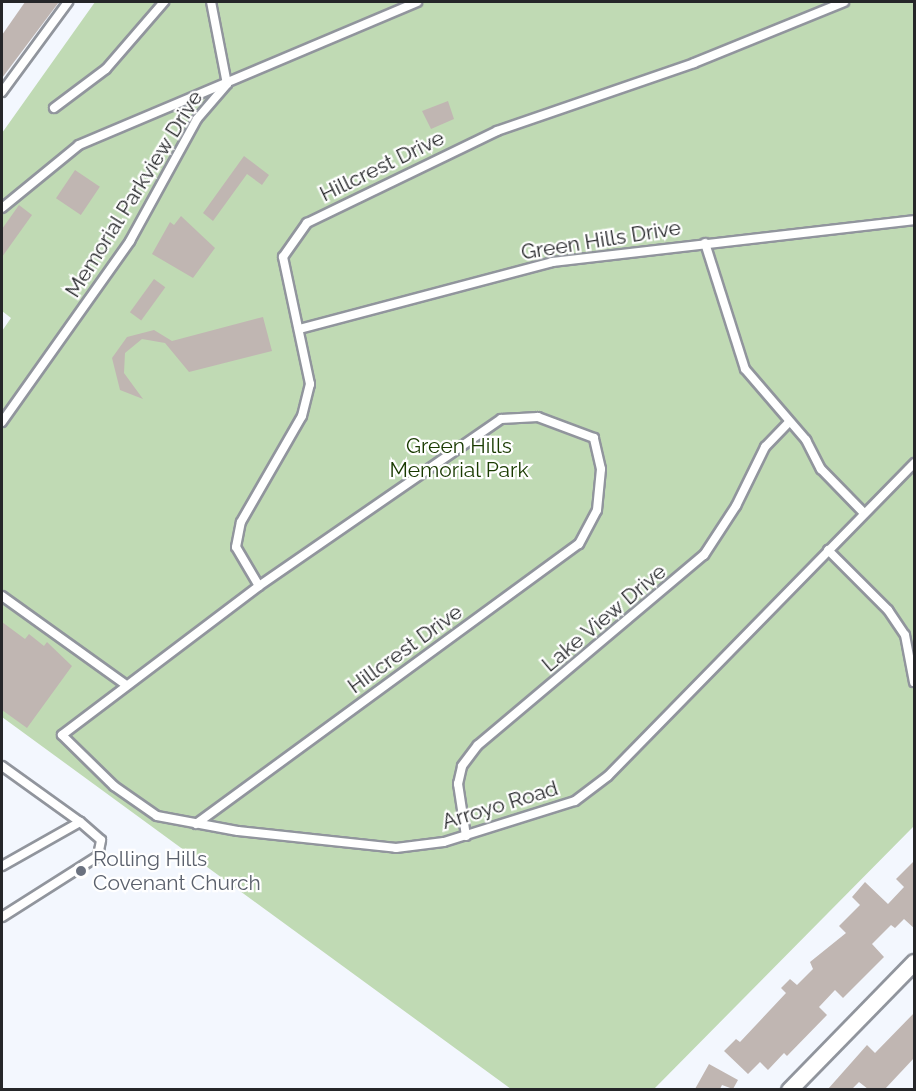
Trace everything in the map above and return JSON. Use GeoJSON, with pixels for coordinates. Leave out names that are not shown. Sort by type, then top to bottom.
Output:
{"type":"FeatureCollection","features":[{"type":"Feature","properties":{"kind":"street"},"geometry":{"type":"LineString","coordinates":[[789,1089],[915,962]]}},
{"type":"Feature","properties":{"kind":"lane"},"geometry":{"type":"LineString","coordinates":[[2,92],[68,2]]}},
{"type":"Feature","properties":{"kind":"lane"},"geometry":{"type":"LineString","coordinates":[[54,108],[106,69],[164,2]]}},
{"type":"Feature","properties":{"kind":"lane","name":"Memorial Parkview Drive"},"geometry":{"type":"LineString","coordinates":[[2,422],[130,241],[197,119],[227,84],[211,2]]}},
{"type":"Feature","properties":{"kind":"lane"},"geometry":{"type":"LineString","coordinates":[[2,208],[80,145],[227,84],[242,73],[417,2]]}},
{"type":"Feature","properties":{"kind":"lane","name":"Hillcrest Drive"},"geometry":{"type":"LineString","coordinates":[[259,586],[236,547],[241,522],[302,416],[310,384],[299,329],[290,306],[283,257],[307,224],[497,130],[694,63],[844,2]]}},
{"type":"Feature","properties":{"kind":"lane","name":"Green Hills Drive"},"geometry":{"type":"LineString","coordinates":[[299,329],[552,262],[915,220]]}},
{"type":"Feature","properties":{"kind":"lane"},"geometry":{"type":"LineString","coordinates":[[705,243],[745,369],[788,423],[806,440],[821,469],[864,513]]}},
{"type":"Feature","properties":{"kind":"lane","name":"Hillcrest Drive"},"geometry":{"type":"LineString","coordinates":[[62,735],[125,684],[259,586],[501,419],[538,417],[594,438],[601,469],[597,510],[579,544],[196,824]]}},
{"type":"Feature","properties":{"kind":"lane","name":"Lake View Drive"},"geometry":{"type":"LineString","coordinates":[[466,836],[458,784],[462,766],[478,745],[704,555],[736,506],[765,447],[788,423]]}},
{"type":"Feature","properties":{"kind":"lane","name":"Arroyo Road"},"geometry":{"type":"LineString","coordinates":[[62,735],[114,786],[157,816],[196,824],[396,848],[466,836],[575,801],[608,776],[915,463]]}},
{"type":"Feature","properties":{"kind":"lane"},"geometry":{"type":"LineString","coordinates":[[828,550],[888,610],[905,635],[915,682]]}},
{"type":"Feature","properties":{"kind":"lane"},"geometry":{"type":"LineString","coordinates":[[2,596],[125,684]]}},
{"type":"Feature","properties":{"kind":"lane"},"geometry":{"type":"LineString","coordinates":[[2,765],[101,840],[98,856],[2,917]]}},
{"type":"Feature","properties":{"kind":"lane"},"geometry":{"type":"LineString","coordinates":[[2,866],[80,822]]}},
{"type":"Feature","properties":{"kind":"green space","name":"Green Hills Memorial Park"},"geometry":{"type":"Polygon","coordinates":[[[95,2],[914,2],[914,826],[654,1089],[511,1089],[2,717],[2,331],[11,318],[2,311],[2,133],[95,2]]]}},
{"type":"Feature","properties":{"kind":"building"},"geometry":{"type":"Polygon","coordinates":[[[25,2],[59,2],[2,78],[2,35],[25,2]]]}},
{"type":"Feature","properties":{"kind":"building"},"geometry":{"type":"Polygon","coordinates":[[[448,101],[454,119],[431,129],[422,111],[448,101]]]}},
{"type":"Feature","properties":{"kind":"building"},"geometry":{"type":"Polygon","coordinates":[[[244,156],[269,175],[262,185],[247,174],[213,221],[203,213],[244,156]]]}},
{"type":"Feature","properties":{"kind":"building"},"geometry":{"type":"Polygon","coordinates":[[[75,170],[100,187],[81,215],[56,198],[75,170]]]}},
{"type":"Feature","properties":{"kind":"building"},"geometry":{"type":"Polygon","coordinates":[[[19,205],[32,215],[2,257],[2,229],[19,205]]]}},
{"type":"Feature","properties":{"kind":"building"},"geometry":{"type":"Polygon","coordinates":[[[181,216],[215,248],[193,278],[152,254],[170,222],[174,225],[181,216]]]}},
{"type":"Feature","properties":{"kind":"building"},"geometry":{"type":"Polygon","coordinates":[[[154,279],[165,287],[141,320],[130,312],[154,279]]]}},
{"type":"Feature","properties":{"kind":"building"},"geometry":{"type":"Polygon","coordinates":[[[263,317],[272,351],[189,372],[165,343],[142,339],[125,353],[124,373],[143,399],[120,390],[112,358],[127,337],[154,330],[172,341],[263,317]]]}},
{"type":"Feature","properties":{"kind":"building"},"geometry":{"type":"Polygon","coordinates":[[[2,622],[25,639],[29,634],[44,646],[47,642],[72,666],[27,728],[2,710],[2,622]]]}},
{"type":"Feature","properties":{"kind":"building"},"geometry":{"type":"Polygon","coordinates":[[[915,860],[915,929],[904,919],[895,928],[891,925],[872,944],[884,957],[843,998],[835,990],[819,1007],[827,1015],[787,1056],[784,1053],[768,1070],[760,1062],[748,1074],[724,1051],[736,1039],[740,1042],[786,993],[781,988],[790,979],[797,985],[813,969],[810,962],[846,933],[839,926],[860,905],[852,897],[865,882],[888,904],[904,887],[896,879],[915,860]]]}},
{"type":"Feature","properties":{"kind":"building"},"geometry":{"type":"Polygon","coordinates":[[[915,1012],[915,1057],[885,1089],[868,1089],[859,1082],[852,1089],[828,1089],[867,1045],[875,1053],[915,1012]]]}},
{"type":"Feature","properties":{"kind":"building"},"geometry":{"type":"Polygon","coordinates":[[[709,1064],[738,1080],[733,1089],[722,1085],[720,1089],[695,1089],[709,1064]]]}},
{"type":"Feature","properties":{"kind":"place","name":"Rolling Hills Covenant Church"},"geometry":{"type":"Point","coordinates":[81,871]}}]}
